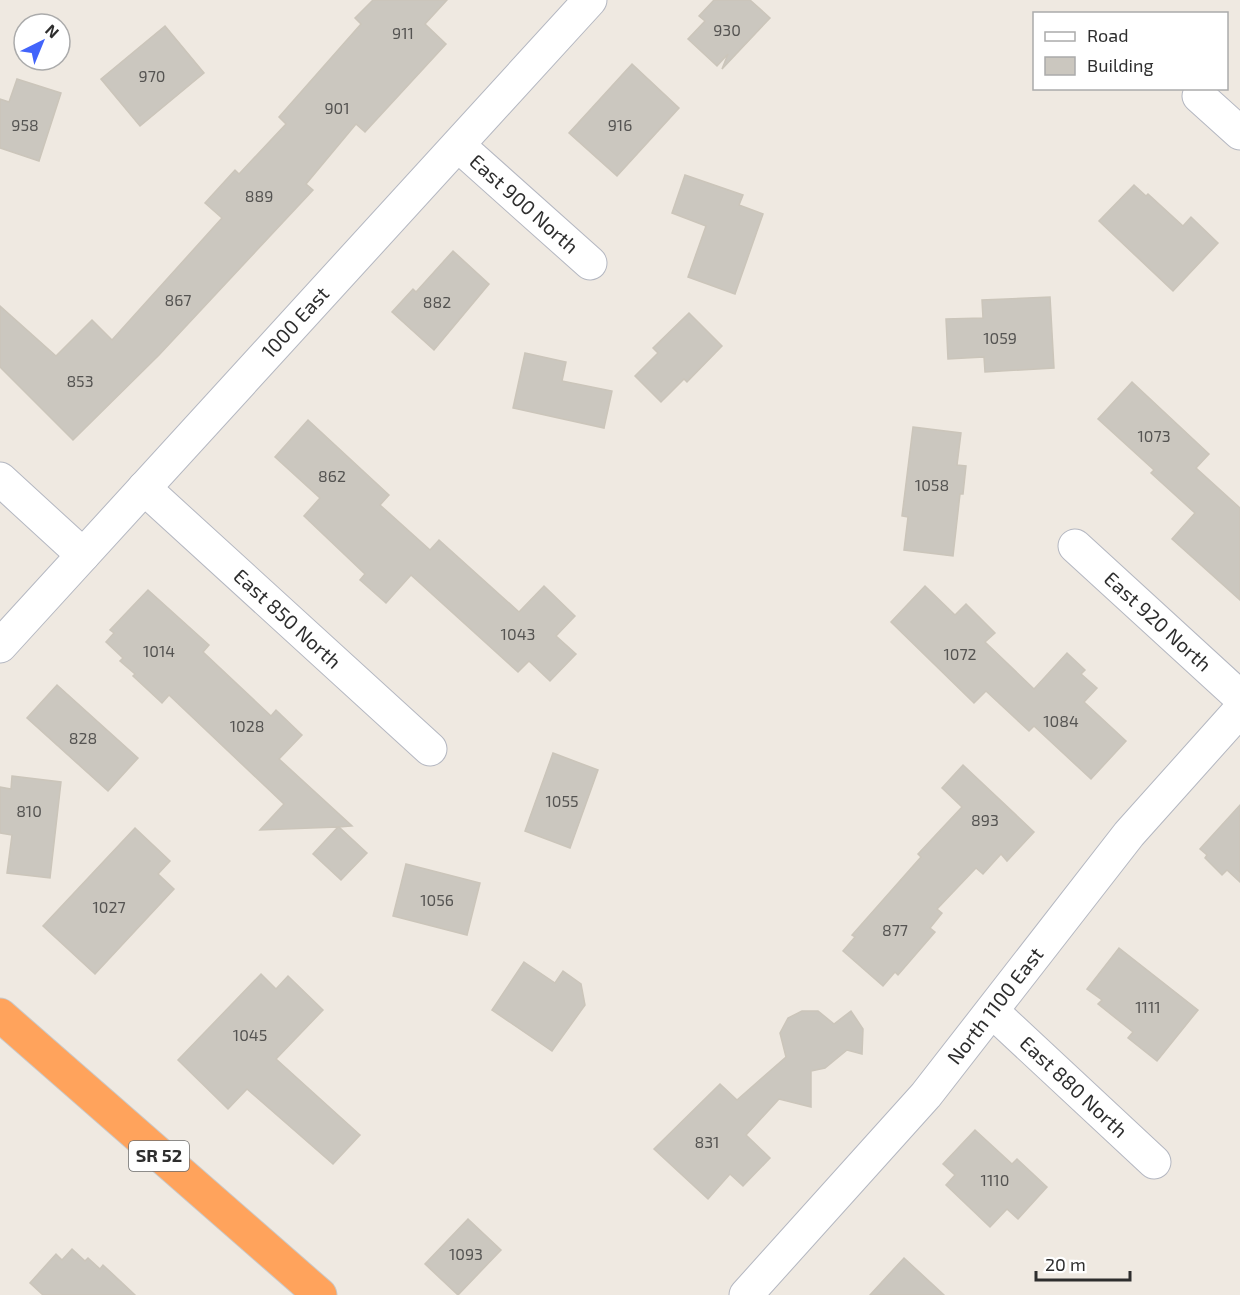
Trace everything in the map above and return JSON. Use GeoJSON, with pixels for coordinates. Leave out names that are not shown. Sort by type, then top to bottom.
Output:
{"type":"FeatureCollection","features":[{"type":"Feature","properties":{"kind":"highway","name":"SR 52"},"geometry":{"type":"LineString","coordinates":[[0,1015],[320,1295]]}},
{"type":"Feature","properties":{"kind":"street","name":"1000 East"},"geometry":{"type":"LineString","coordinates":[[0,646],[590,0]]}},
{"type":"Feature","properties":{"kind":"street"},"geometry":{"type":"LineString","coordinates":[[1199,96],[1240,133]]}},
{"type":"Feature","properties":{"kind":"street","name":"East 900 North"},"geometry":{"type":"LineString","coordinates":[[459,146],[590,263]]}},
{"type":"Feature","properties":{"kind":"street"},"geometry":{"type":"LineString","coordinates":[[0,479],[83,555]]}},
{"type":"Feature","properties":{"kind":"street","name":"East 850 North"},"geometry":{"type":"LineString","coordinates":[[144,488],[430,749]]}},
{"type":"Feature","properties":{"kind":"street","name":"East 920 North"},"geometry":{"type":"LineString","coordinates":[[1075,546],[1240,697]]}},
{"type":"Feature","properties":{"kind":"street","name":"North 1100 East"},"geometry":{"type":"LineString","coordinates":[[746,1295],[926,1095],[993,1012],[1066,913],[1129,834],[1240,710]]}},
{"type":"Feature","properties":{"kind":"street","name":"East 880 North"},"geometry":{"type":"LineString","coordinates":[[993,1012],[1154,1162]]}},
{"type":"Feature","properties":{"kind":"building"},"geometry":{"type":"Polygon","coordinates":[[[373,0],[447,0],[425,24],[446,44],[365,132],[356,124],[306,184],[313,190],[159,355],[73,440],[0,367],[0,306],[56,356],[92,320],[112,340],[222,218],[205,203],[235,170],[239,174],[286,124],[279,117],[361,24],[355,18],[373,0]]]}},
{"type":"Feature","properties":{"kind":"building"},"geometry":{"type":"Polygon","coordinates":[[[714,0],[750,0],[770,18],[722,69],[728,54],[717,66],[688,39],[705,21],[699,16],[714,0]]]}},
{"type":"Feature","properties":{"kind":"building"},"geometry":{"type":"Polygon","coordinates":[[[165,26],[204,73],[140,126],[101,79],[165,26]]]}},
{"type":"Feature","properties":{"kind":"building"},"geometry":{"type":"Polygon","coordinates":[[[632,64],[679,108],[617,176],[569,133],[632,64]]]}},
{"type":"Feature","properties":{"kind":"building"},"geometry":{"type":"Polygon","coordinates":[[[17,79],[61,93],[39,161],[0,148],[0,99],[9,102],[17,79]]]}},
{"type":"Feature","properties":{"kind":"building"},"geometry":{"type":"Polygon","coordinates":[[[685,175],[743,195],[739,205],[763,214],[735,294],[688,277],[706,226],[672,213],[685,175]]]}},
{"type":"Feature","properties":{"kind":"building"},"geometry":{"type":"Polygon","coordinates":[[[1134,185],[1146,196],[1148,194],[1183,226],[1191,217],[1218,243],[1173,291],[1099,221],[1134,185]]]}},
{"type":"Feature","properties":{"kind":"building"},"geometry":{"type":"Polygon","coordinates":[[[453,251],[489,284],[434,350],[392,312],[413,289],[416,292],[453,251]]]}},
{"type":"Feature","properties":{"kind":"building"},"geometry":{"type":"Polygon","coordinates":[[[1050,297],[1054,368],[985,372],[984,357],[948,359],[946,319],[983,318],[982,300],[1050,297]]]}},
{"type":"Feature","properties":{"kind":"building"},"geometry":{"type":"Polygon","coordinates":[[[689,313],[722,346],[687,382],[684,379],[661,402],[635,376],[658,353],[653,348],[689,313]]]}},
{"type":"Feature","properties":{"kind":"building"},"geometry":{"type":"Polygon","coordinates":[[[525,353],[566,362],[562,381],[612,391],[604,428],[513,408],[525,353]]]}},
{"type":"Feature","properties":{"kind":"building"},"geometry":{"type":"Polygon","coordinates":[[[1132,382],[1209,454],[1196,468],[1240,508],[1240,600],[1172,539],[1195,513],[1151,473],[1154,470],[1098,419],[1132,382]]]}},
{"type":"Feature","properties":{"kind":"building"},"geometry":{"type":"Polygon","coordinates":[[[308,420],[389,495],[380,505],[430,550],[439,540],[519,612],[544,586],[575,616],[556,636],[576,654],[550,681],[529,661],[518,672],[411,575],[386,603],[360,580],[365,574],[304,516],[320,498],[275,457],[308,420]]]}},
{"type":"Feature","properties":{"kind":"building"},"geometry":{"type":"Polygon","coordinates":[[[913,427],[961,433],[957,465],[966,466],[963,494],[960,494],[953,556],[904,550],[908,517],[902,516],[913,427]]]}},
{"type":"Feature","properties":{"kind":"building"},"geometry":{"type":"Polygon","coordinates":[[[925,586],[955,615],[966,604],[995,633],[985,642],[1034,689],[1067,653],[1085,670],[1081,674],[1097,688],[1084,702],[1126,741],[1091,779],[1034,726],[1029,731],[986,691],[974,703],[891,622],[925,586]]]}},
{"type":"Feature","properties":{"kind":"building"},"geometry":{"type":"Polygon","coordinates":[[[148,590],[209,645],[203,652],[271,716],[276,710],[302,735],[279,759],[352,826],[339,827],[367,853],[341,880],[313,854],[338,827],[260,830],[284,804],[169,695],[162,703],[133,676],[135,674],[120,661],[123,658],[106,642],[114,633],[110,630],[148,590]]]}},
{"type":"Feature","properties":{"kind":"building"},"geometry":{"type":"Polygon","coordinates":[[[57,685],[138,758],[108,791],[27,718],[57,685]]]}},
{"type":"Feature","properties":{"kind":"building"},"geometry":{"type":"Polygon","coordinates":[[[553,753],[598,770],[570,848],[525,831],[553,753]]]}},
{"type":"Feature","properties":{"kind":"building"},"geometry":{"type":"Polygon","coordinates":[[[963,765],[1034,832],[1007,861],[1001,854],[983,874],[976,868],[937,909],[942,913],[930,928],[935,932],[898,975],[895,972],[883,986],[843,951],[855,937],[852,935],[921,857],[918,854],[962,807],[942,788],[963,765]]]}},
{"type":"Feature","properties":{"kind":"building"},"geometry":{"type":"Polygon","coordinates":[[[12,776],[61,782],[50,878],[7,873],[12,835],[0,833],[0,787],[11,789],[12,776]]]}},
{"type":"Feature","properties":{"kind":"building"},"geometry":{"type":"Polygon","coordinates":[[[1240,805],[1240,882],[1227,870],[1222,875],[1205,858],[1207,855],[1200,849],[1240,805]]]}},
{"type":"Feature","properties":{"kind":"building"},"geometry":{"type":"Polygon","coordinates":[[[135,828],[170,861],[158,874],[174,889],[95,974],[43,926],[135,828]]]}},
{"type":"Feature","properties":{"kind":"building"},"geometry":{"type":"Polygon","coordinates":[[[406,864],[480,883],[467,935],[393,916],[406,864]]]}},
{"type":"Feature","properties":{"kind":"building"},"geometry":{"type":"Polygon","coordinates":[[[1119,948],[1198,1010],[1157,1061],[1128,1038],[1133,1032],[1098,1004],[1102,1000],[1087,989],[1119,948]]]}},
{"type":"Feature","properties":{"kind":"building"},"geometry":{"type":"Polygon","coordinates":[[[524,962],[555,983],[563,971],[581,984],[585,1005],[552,1051],[492,1010],[524,962]]]}},
{"type":"Feature","properties":{"kind":"building"},"geometry":{"type":"Polygon","coordinates":[[[261,974],[276,989],[288,976],[323,1010],[276,1059],[360,1135],[333,1164],[247,1089],[228,1109],[178,1060],[261,974]]]}},
{"type":"Feature","properties":{"kind":"building"},"geometry":{"type":"Polygon","coordinates":[[[802,1011],[818,1011],[834,1024],[851,1011],[863,1029],[862,1054],[847,1050],[825,1068],[811,1071],[811,1107],[779,1099],[746,1135],[770,1158],[743,1186],[730,1174],[708,1199],[654,1149],[720,1084],[737,1100],[786,1057],[780,1033],[788,1018],[802,1011]]]}},
{"type":"Feature","properties":{"kind":"building"},"geometry":{"type":"Polygon","coordinates":[[[975,1130],[1012,1164],[1017,1159],[1047,1187],[1018,1219],[1007,1209],[990,1227],[946,1185],[955,1175],[943,1164],[975,1130]]]}},
{"type":"Feature","properties":{"kind":"building"},"geometry":{"type":"Polygon","coordinates":[[[468,1219],[501,1250],[458,1295],[425,1264],[468,1219]]]}},
{"type":"Feature","properties":{"kind":"building"},"geometry":{"type":"Polygon","coordinates":[[[72,1249],[85,1261],[88,1258],[100,1269],[103,1265],[135,1295],[43,1295],[30,1283],[56,1254],[62,1260],[72,1249]]]}},
{"type":"Feature","properties":{"kind":"building"},"geometry":{"type":"Polygon","coordinates":[[[904,1258],[944,1295],[870,1295],[904,1258]]]}}]}
